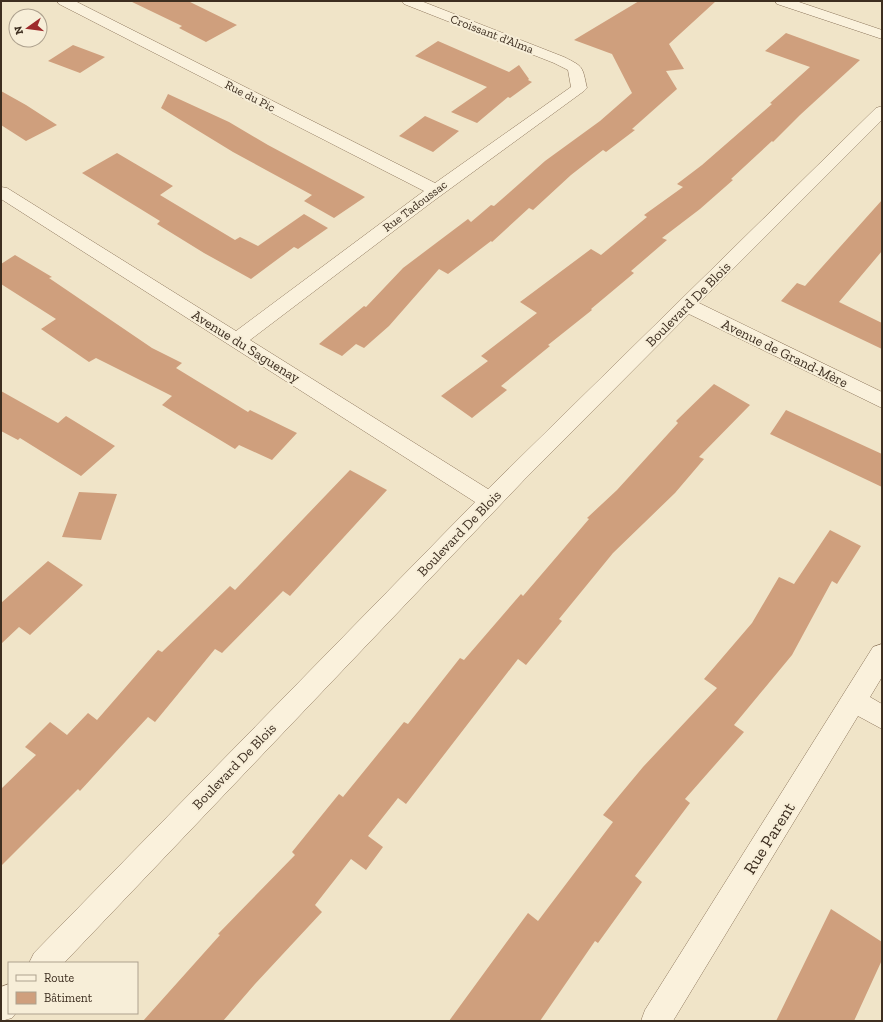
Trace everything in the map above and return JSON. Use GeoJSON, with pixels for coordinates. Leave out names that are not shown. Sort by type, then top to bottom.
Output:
{"type":"FeatureCollection","features":[{"type":"Feature","properties":{"kind":"street","name":"Rue du Pic"},"geometry":{"type":"LineString","coordinates":[[64,1],[436,190]]}},
{"type":"Feature","properties":{"kind":"street","name":"Croissant d'Alma"},"geometry":{"type":"LineString","coordinates":[[409,1],[559,60],[575,68]]}},
{"type":"Feature","properties":{"kind":"street"},"geometry":{"type":"LineString","coordinates":[[782,1],[882,35]]}},
{"type":"Feature","properties":{"kind":"street","name":"Rue Tadoussac"},"geometry":{"type":"LineString","coordinates":[[237,340],[436,190],[500,144],[553,109],[579,88],[575,68]]}},
{"type":"Feature","properties":{"kind":"street","name":"Boulevard De Blois"},"geometry":{"type":"LineString","coordinates":[[45,962],[490,501],[882,111]]}},
{"type":"Feature","properties":{"kind":"street","name":"Avenue du Saguenay"},"geometry":{"type":"LineString","coordinates":[[1,192],[490,501]]}},
{"type":"Feature","properties":{"kind":"street","name":"Avenue de Grand-Mère"},"geometry":{"type":"LineString","coordinates":[[687,305],[882,401]]}},
{"type":"Feature","properties":{"kind":"street","name":"Rue Parent"},"geometry":{"type":"LineString","coordinates":[[656,1021],[882,655]]}},
{"type":"Feature","properties":{"kind":"street"},"geometry":{"type":"LineString","coordinates":[[855,701],[882,717]]}},
{"type":"Feature","properties":{"kind":"building"},"geometry":{"type":"Polygon","coordinates":[[[130,1],[188,1],[237,25],[206,42],[179,28],[182,26],[130,1]]]}},
{"type":"Feature","properties":{"kind":"building"},"geometry":{"type":"Polygon","coordinates":[[[639,1],[716,1],[669,44],[684,69],[666,71],[677,89],[632,129],[635,130],[606,152],[603,150],[571,175],[533,210],[529,208],[492,242],[491,241],[448,274],[439,269],[389,326],[364,348],[356,344],[342,356],[319,344],[364,306],[366,307],[403,268],[468,219],[471,222],[491,205],[494,206],[545,161],[600,121],[632,93],[612,54],[574,40],[639,1]]]}},
{"type":"Feature","properties":{"kind":"building"},"geometry":{"type":"Polygon","coordinates":[[[786,33],[860,60],[773,142],[772,141],[731,179],[733,180],[700,209],[662,238],[667,240],[631,271],[634,273],[591,309],[592,310],[548,345],[550,346],[501,386],[507,390],[472,418],[441,396],[488,361],[481,356],[537,313],[520,302],[591,249],[601,255],[647,217],[644,215],[683,187],[677,184],[702,165],[772,104],[770,103],[810,67],[765,51],[786,33]]]}},
{"type":"Feature","properties":{"kind":"building"},"geometry":{"type":"Polygon","coordinates":[[[438,41],[509,72],[519,65],[529,79],[528,80],[532,82],[510,98],[508,97],[477,123],[451,112],[487,87],[415,56],[438,41]]]}},
{"type":"Feature","properties":{"kind":"building"},"geometry":{"type":"Polygon","coordinates":[[[73,45],[105,57],[80,73],[48,61],[73,45]]]}},
{"type":"Feature","properties":{"kind":"building"},"geometry":{"type":"Polygon","coordinates":[[[1,91],[57,125],[26,141],[1,125],[1,91]]]}},
{"type":"Feature","properties":{"kind":"building"},"geometry":{"type":"Polygon","coordinates":[[[168,94],[229,122],[268,145],[365,197],[334,218],[304,201],[312,195],[233,152],[161,108],[168,94]]]}},
{"type":"Feature","properties":{"kind":"building"},"geometry":{"type":"Polygon","coordinates":[[[425,116],[459,131],[433,152],[399,136],[425,116]]]}},
{"type":"Feature","properties":{"kind":"building"},"geometry":{"type":"Polygon","coordinates":[[[117,153],[173,186],[160,195],[235,240],[240,237],[258,246],[304,214],[328,228],[298,249],[294,247],[251,279],[204,253],[157,224],[160,221],[82,173],[117,153]]]}},
{"type":"Feature","properties":{"kind":"building"},"geometry":{"type":"Polygon","coordinates":[[[882,200],[882,251],[839,302],[882,323],[882,349],[781,301],[797,283],[805,286],[882,200]]]}},
{"type":"Feature","properties":{"kind":"building"},"geometry":{"type":"Polygon","coordinates":[[[15,255],[52,277],[49,278],[152,348],[182,363],[176,368],[248,412],[250,410],[297,433],[272,460],[239,445],[235,449],[162,405],[172,396],[96,358],[89,362],[41,329],[56,319],[1,284],[1,264],[15,255]]]}},
{"type":"Feature","properties":{"kind":"building"},"geometry":{"type":"Polygon","coordinates":[[[714,384],[750,405],[699,457],[704,459],[675,493],[613,553],[559,619],[562,621],[526,665],[518,659],[406,804],[398,798],[368,836],[383,847],[366,870],[351,859],[315,905],[322,912],[223,1021],[143,1021],[220,935],[218,934],[295,855],[292,852],[339,794],[343,797],[404,722],[408,724],[460,658],[464,660],[521,594],[523,596],[589,519],[587,518],[617,490],[678,423],[676,421],[714,384]]]}},
{"type":"Feature","properties":{"kind":"building"},"geometry":{"type":"Polygon","coordinates":[[[1,391],[58,423],[66,416],[115,446],[81,476],[20,438],[18,440],[1,431],[1,391]]]}},
{"type":"Feature","properties":{"kind":"building"},"geometry":{"type":"Polygon","coordinates":[[[786,410],[882,454],[882,487],[770,434],[786,410]]]}},
{"type":"Feature","properties":{"kind":"building"},"geometry":{"type":"Polygon","coordinates":[[[350,470],[387,490],[290,596],[283,591],[222,653],[215,649],[155,722],[148,717],[80,791],[78,789],[1,866],[1,789],[36,755],[25,747],[50,722],[67,735],[88,713],[97,720],[158,650],[162,652],[230,586],[235,590],[350,470]]]}},
{"type":"Feature","properties":{"kind":"building"},"geometry":{"type":"Polygon","coordinates":[[[79,492],[117,494],[101,540],[62,537],[79,492]]]}},
{"type":"Feature","properties":{"kind":"building"},"geometry":{"type":"Polygon","coordinates":[[[830,530],[861,546],[837,584],[832,581],[792,655],[734,725],[744,732],[685,799],[690,803],[635,876],[642,882],[598,943],[595,941],[540,1021],[449,1021],[528,913],[538,921],[613,822],[603,815],[643,767],[717,688],[704,679],[752,623],[779,577],[794,584],[830,530]]]}},
{"type":"Feature","properties":{"kind":"building"},"geometry":{"type":"Polygon","coordinates":[[[48,561],[83,585],[30,635],[19,627],[1,644],[1,603],[48,561]]]}},
{"type":"Feature","properties":{"kind":"building"},"geometry":{"type":"Polygon","coordinates":[[[831,909],[882,942],[882,960],[854,1021],[776,1021],[831,909]]]}}]}
